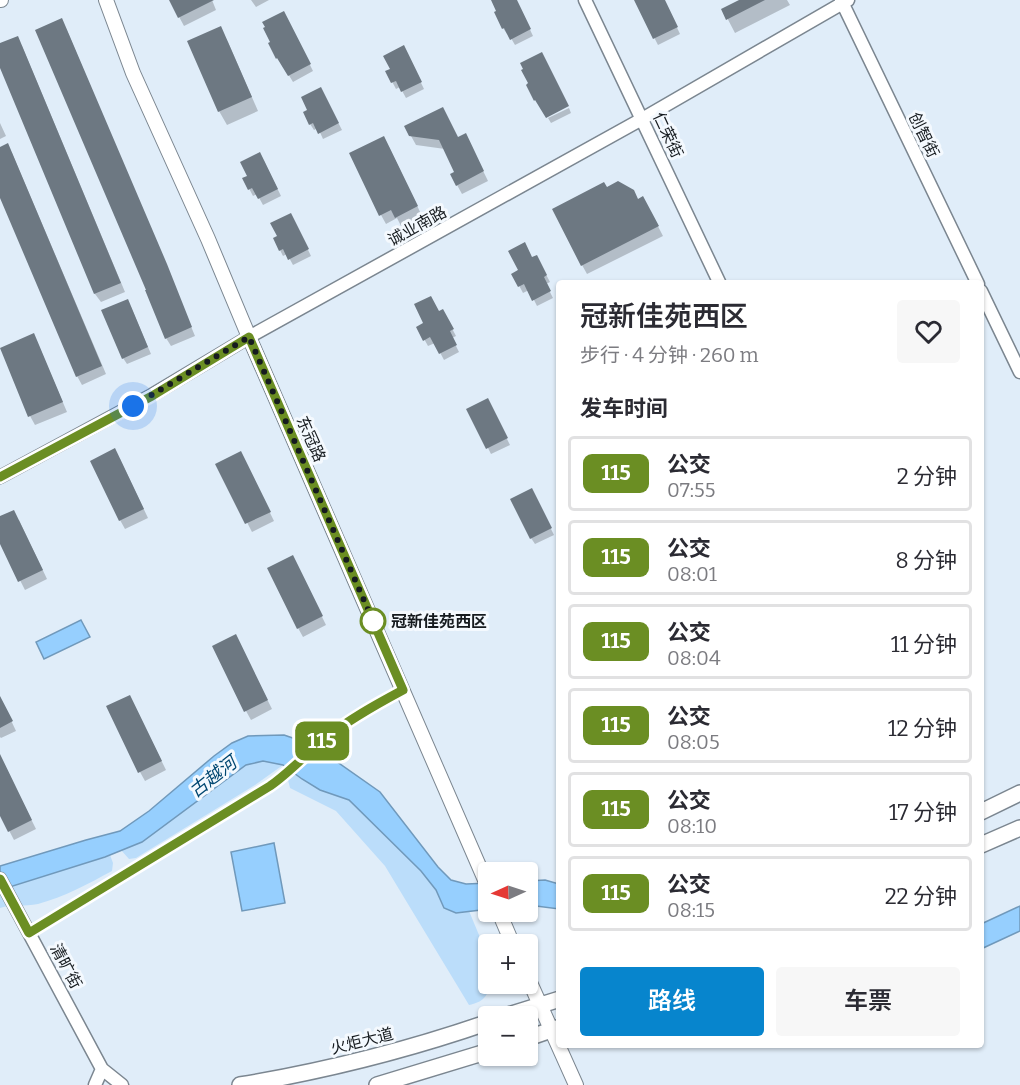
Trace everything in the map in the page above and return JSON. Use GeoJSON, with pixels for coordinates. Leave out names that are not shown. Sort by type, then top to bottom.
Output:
{"type":"FeatureCollection","features":[{"type":"Feature","properties":{"kind":"main road","name":"东冠路"},"geometry":{"type":"LineString","coordinates":[[106,0],[133,73],[208,239],[478,863]]}},
{"type":"Feature","properties":{"kind":"main road"},"geometry":{"type":"LineString","coordinates":[[984,811],[1020,793]]}},
{"type":"Feature","properties":{"kind":"main road"},"geometry":{"type":"LineString","coordinates":[[984,845],[1020,828]]}},
{"type":"Feature","properties":{"kind":"main road"},"geometry":{"type":"LineString","coordinates":[[535,994],[556,1028],[538,1034]]}},
{"type":"Feature","properties":{"kind":"main road"},"geometry":{"type":"LineString","coordinates":[[537,1006],[556,1000]]}},
{"type":"Feature","properties":{"kind":"main road","name":"火炬大道"},"geometry":{"type":"LineString","coordinates":[[240,1085],[367,1058],[478,1025]]}},
{"type":"Feature","properties":{"kind":"main road"},"geometry":{"type":"LineString","coordinates":[[563,1048],[576,1085]]}},
{"type":"Feature","properties":{"kind":"main road"},"geometry":{"type":"LineString","coordinates":[[376,1085],[478,1054]]}},
{"type":"Feature","properties":{"kind":"street","name":"仁荣街"},"geometry":{"type":"LineString","coordinates":[[585,0],[718,280]]}},
{"type":"Feature","properties":{"kind":"street","name":"诚业南路"},"geometry":{"type":"LineString","coordinates":[[0,477],[152,396],[249,337],[642,119],[844,1]]}},
{"type":"Feature","properties":{"kind":"street","name":"创智街"},"geometry":{"type":"LineString","coordinates":[[844,1],[976,280]]}},
{"type":"Feature","properties":{"kind":"street"},"geometry":{"type":"LineString","coordinates":[[984,297],[1020,372]]}},
{"type":"Feature","properties":{"kind":"street"},"geometry":{"type":"LineString","coordinates":[[29,933],[270,786],[356,716],[403,690]]}},
{"type":"Feature","properties":{"kind":"street","name":"清旷街"},"geometry":{"type":"LineString","coordinates":[[3,885],[102,1069],[122,1085]]}},
{"type":"Feature","properties":{"kind":"street"},"geometry":{"type":"LineString","coordinates":[[95,1085],[102,1069]]}},
{"type":"Feature","properties":{"kind":"shaded area"},"geometry":{"type":"Polygon","coordinates":[[[263,761],[283,765],[255,785],[136,858],[129,859],[121,850],[142,842],[246,765],[263,761]]]}},
{"type":"Feature","properties":{"kind":"shaded area"},"geometry":{"type":"Polygon","coordinates":[[[292,772],[320,790],[349,800],[421,871],[436,890],[444,908],[456,913],[469,911],[479,934],[478,994],[487,994],[484,998],[469,1005],[385,866],[336,811],[290,788],[288,780],[292,772]]]}},
{"type":"Feature","properties":{"kind":"shaded area"},"geometry":{"type":"Polygon","coordinates":[[[110,855],[113,863],[112,871],[76,890],[38,904],[0,908],[0,890],[110,855]]]}},
{"type":"Feature","properties":{"kind":"water"},"geometry":{"type":"Polygon","coordinates":[[[81,620],[90,637],[44,659],[36,642],[81,620]]]}},
{"type":"Feature","properties":{"kind":"water","name":"古越河"},"geometry":{"type":"Polygon","coordinates":[[[284,735],[313,745],[380,792],[438,867],[451,880],[466,884],[478,883],[478,910],[456,913],[444,908],[436,890],[421,871],[349,800],[320,790],[283,765],[263,761],[246,765],[142,842],[105,857],[0,890],[0,866],[120,831],[149,811],[214,756],[232,743],[248,736],[284,735]]]}},
{"type":"Feature","properties":{"kind":"water"},"geometry":{"type":"Polygon","coordinates":[[[274,843],[285,903],[242,911],[231,852],[274,843]]]}},
{"type":"Feature","properties":{"kind":"water"},"geometry":{"type":"Polygon","coordinates":[[[538,880],[556,883],[556,909],[538,906],[538,880]]]}},
{"type":"Feature","properties":{"kind":"water"},"geometry":{"type":"Polygon","coordinates":[[[1020,906],[1020,931],[984,948],[984,923],[1020,906]]]}},
{"type":"Feature","properties":{"kind":"building"},"geometry":{"type":"Polygon","coordinates":[[[169,0],[214,0],[178,18],[169,0]]]}},
{"type":"Feature","properties":{"kind":"building"},"geometry":{"type":"Polygon","coordinates":[[[491,0],[517,0],[531,29],[510,40],[504,28],[502,29],[491,0]]]}},
{"type":"Feature","properties":{"kind":"building"},"geometry":{"type":"Polygon","coordinates":[[[634,0],[665,0],[678,27],[653,39],[634,0]]]}},
{"type":"Feature","properties":{"kind":"building"},"geometry":{"type":"Polygon","coordinates":[[[739,0],[765,0],[726,20],[721,9],[739,0]]]}},
{"type":"Feature","properties":{"kind":"building"},"geometry":{"type":"Polygon","coordinates":[[[284,11],[311,64],[288,76],[268,43],[270,42],[262,22],[284,11]]]}},
{"type":"Feature","properties":{"kind":"building"},"geometry":{"type":"Polygon","coordinates":[[[62,18],[192,327],[165,339],[35,30],[62,18]]]}},
{"type":"Feature","properties":{"kind":"building"},"geometry":{"type":"Polygon","coordinates":[[[221,26],[252,97],[218,112],[187,41],[221,26]]]}},
{"type":"Feature","properties":{"kind":"building"},"geometry":{"type":"Polygon","coordinates":[[[18,36],[121,283],[94,294],[0,68],[0,43],[18,36]]]}},
{"type":"Feature","properties":{"kind":"building"},"geometry":{"type":"Polygon","coordinates":[[[404,45],[422,82],[401,92],[396,81],[391,83],[385,71],[390,69],[383,56],[404,45]]]}},
{"type":"Feature","properties":{"kind":"building"},"geometry":{"type":"Polygon","coordinates":[[[542,52],[569,106],[546,118],[526,85],[528,83],[520,63],[542,52]]]}},
{"type":"Feature","properties":{"kind":"building"},"geometry":{"type":"Polygon","coordinates":[[[321,87],[339,123],[318,134],[313,123],[309,125],[303,112],[307,110],[301,97],[321,87]]]}},
{"type":"Feature","properties":{"kind":"building"},"geometry":{"type":"Polygon","coordinates":[[[443,107],[458,137],[466,133],[484,171],[456,186],[450,174],[454,172],[439,140],[409,136],[404,126],[443,107]]]}},
{"type":"Feature","properties":{"kind":"building"},"geometry":{"type":"Polygon","coordinates":[[[384,136],[418,206],[395,218],[391,210],[379,216],[349,153],[384,136]]]}},
{"type":"Feature","properties":{"kind":"building"},"geometry":{"type":"Polygon","coordinates":[[[8,143],[102,366],[76,377],[0,198],[0,147],[8,143]]]}},
{"type":"Feature","properties":{"kind":"building"},"geometry":{"type":"Polygon","coordinates":[[[260,152],[278,189],[258,199],[252,188],[248,190],[242,178],[247,176],[240,162],[260,152]]]}},
{"type":"Feature","properties":{"kind":"building"},"geometry":{"type":"Polygon","coordinates":[[[618,181],[634,190],[638,199],[643,196],[659,226],[581,266],[552,209],[604,182],[607,187],[618,181]]]}},
{"type":"Feature","properties":{"kind":"building"},"geometry":{"type":"Polygon","coordinates":[[[291,213],[309,249],[288,260],[283,249],[279,251],[273,238],[277,236],[270,223],[291,213]]]}},
{"type":"Feature","properties":{"kind":"building"},"geometry":{"type":"Polygon","coordinates":[[[525,242],[532,257],[537,255],[547,275],[544,277],[551,291],[532,301],[524,284],[518,287],[511,274],[518,270],[508,251],[525,242]]]}},
{"type":"Feature","properties":{"kind":"building"},"geometry":{"type":"Polygon","coordinates":[[[431,296],[439,311],[443,309],[454,329],[450,331],[457,345],[439,354],[430,337],[423,341],[416,327],[423,323],[414,304],[431,296]]]}},
{"type":"Feature","properties":{"kind":"building"},"geometry":{"type":"Polygon","coordinates":[[[128,299],[148,347],[122,359],[101,310],[128,299]]]}},
{"type":"Feature","properties":{"kind":"building"},"geometry":{"type":"Polygon","coordinates":[[[34,333],[63,402],[28,417],[0,348],[34,333]]]}},
{"type":"Feature","properties":{"kind":"building"},"geometry":{"type":"Polygon","coordinates":[[[488,398],[508,438],[486,449],[466,409],[488,398]]]}},
{"type":"Feature","properties":{"kind":"building"},"geometry":{"type":"Polygon","coordinates":[[[115,448],[144,509],[119,521],[90,461],[115,448]]]}},
{"type":"Feature","properties":{"kind":"building"},"geometry":{"type":"Polygon","coordinates":[[[241,451],[271,512],[245,524],[215,464],[241,451]]]}},
{"type":"Feature","properties":{"kind":"building"},"geometry":{"type":"Polygon","coordinates":[[[532,488],[552,528],[530,539],[510,499],[532,488]]]}},
{"type":"Feature","properties":{"kind":"building"},"geometry":{"type":"Polygon","coordinates":[[[14,510],[43,570],[18,582],[0,544],[0,516],[14,510]]]}},
{"type":"Feature","properties":{"kind":"building"},"geometry":{"type":"Polygon","coordinates":[[[293,555],[323,616],[297,629],[267,568],[293,555]]]}},
{"type":"Feature","properties":{"kind":"building"},"geometry":{"type":"Polygon","coordinates":[[[236,634],[268,700],[244,712],[212,646],[236,634]]]}},
{"type":"Feature","properties":{"kind":"building"},"geometry":{"type":"Polygon","coordinates":[[[130,695],[162,761],[138,773],[106,706],[130,695]]]}},
{"type":"Feature","properties":{"kind":"building"},"geometry":{"type":"Polygon","coordinates":[[[0,696],[13,721],[0,728],[0,696]]]}},
{"type":"Feature","properties":{"kind":"building"},"geometry":{"type":"Polygon","coordinates":[[[0,754],[32,820],[8,832],[0,816],[0,754]]]}},
{"type":"Feature","properties":{"kind":"bus line","name":"115"},"geometry":{"type":"LineString","coordinates":[[0,477],[152,396],[249,337],[403,690],[356,716],[270,786],[29,933],[0,879]]}},
{"type":"Feature","properties":{"kind":"place","name":"冠新佳苑西区"},"geometry":{"type":"Point","coordinates":[373,621]}},
{"type":"Feature","properties":{"kind":"route"},"geometry":{"type":"LineString","coordinates":[[133,406],[249,337],[373,621]]}}]}
